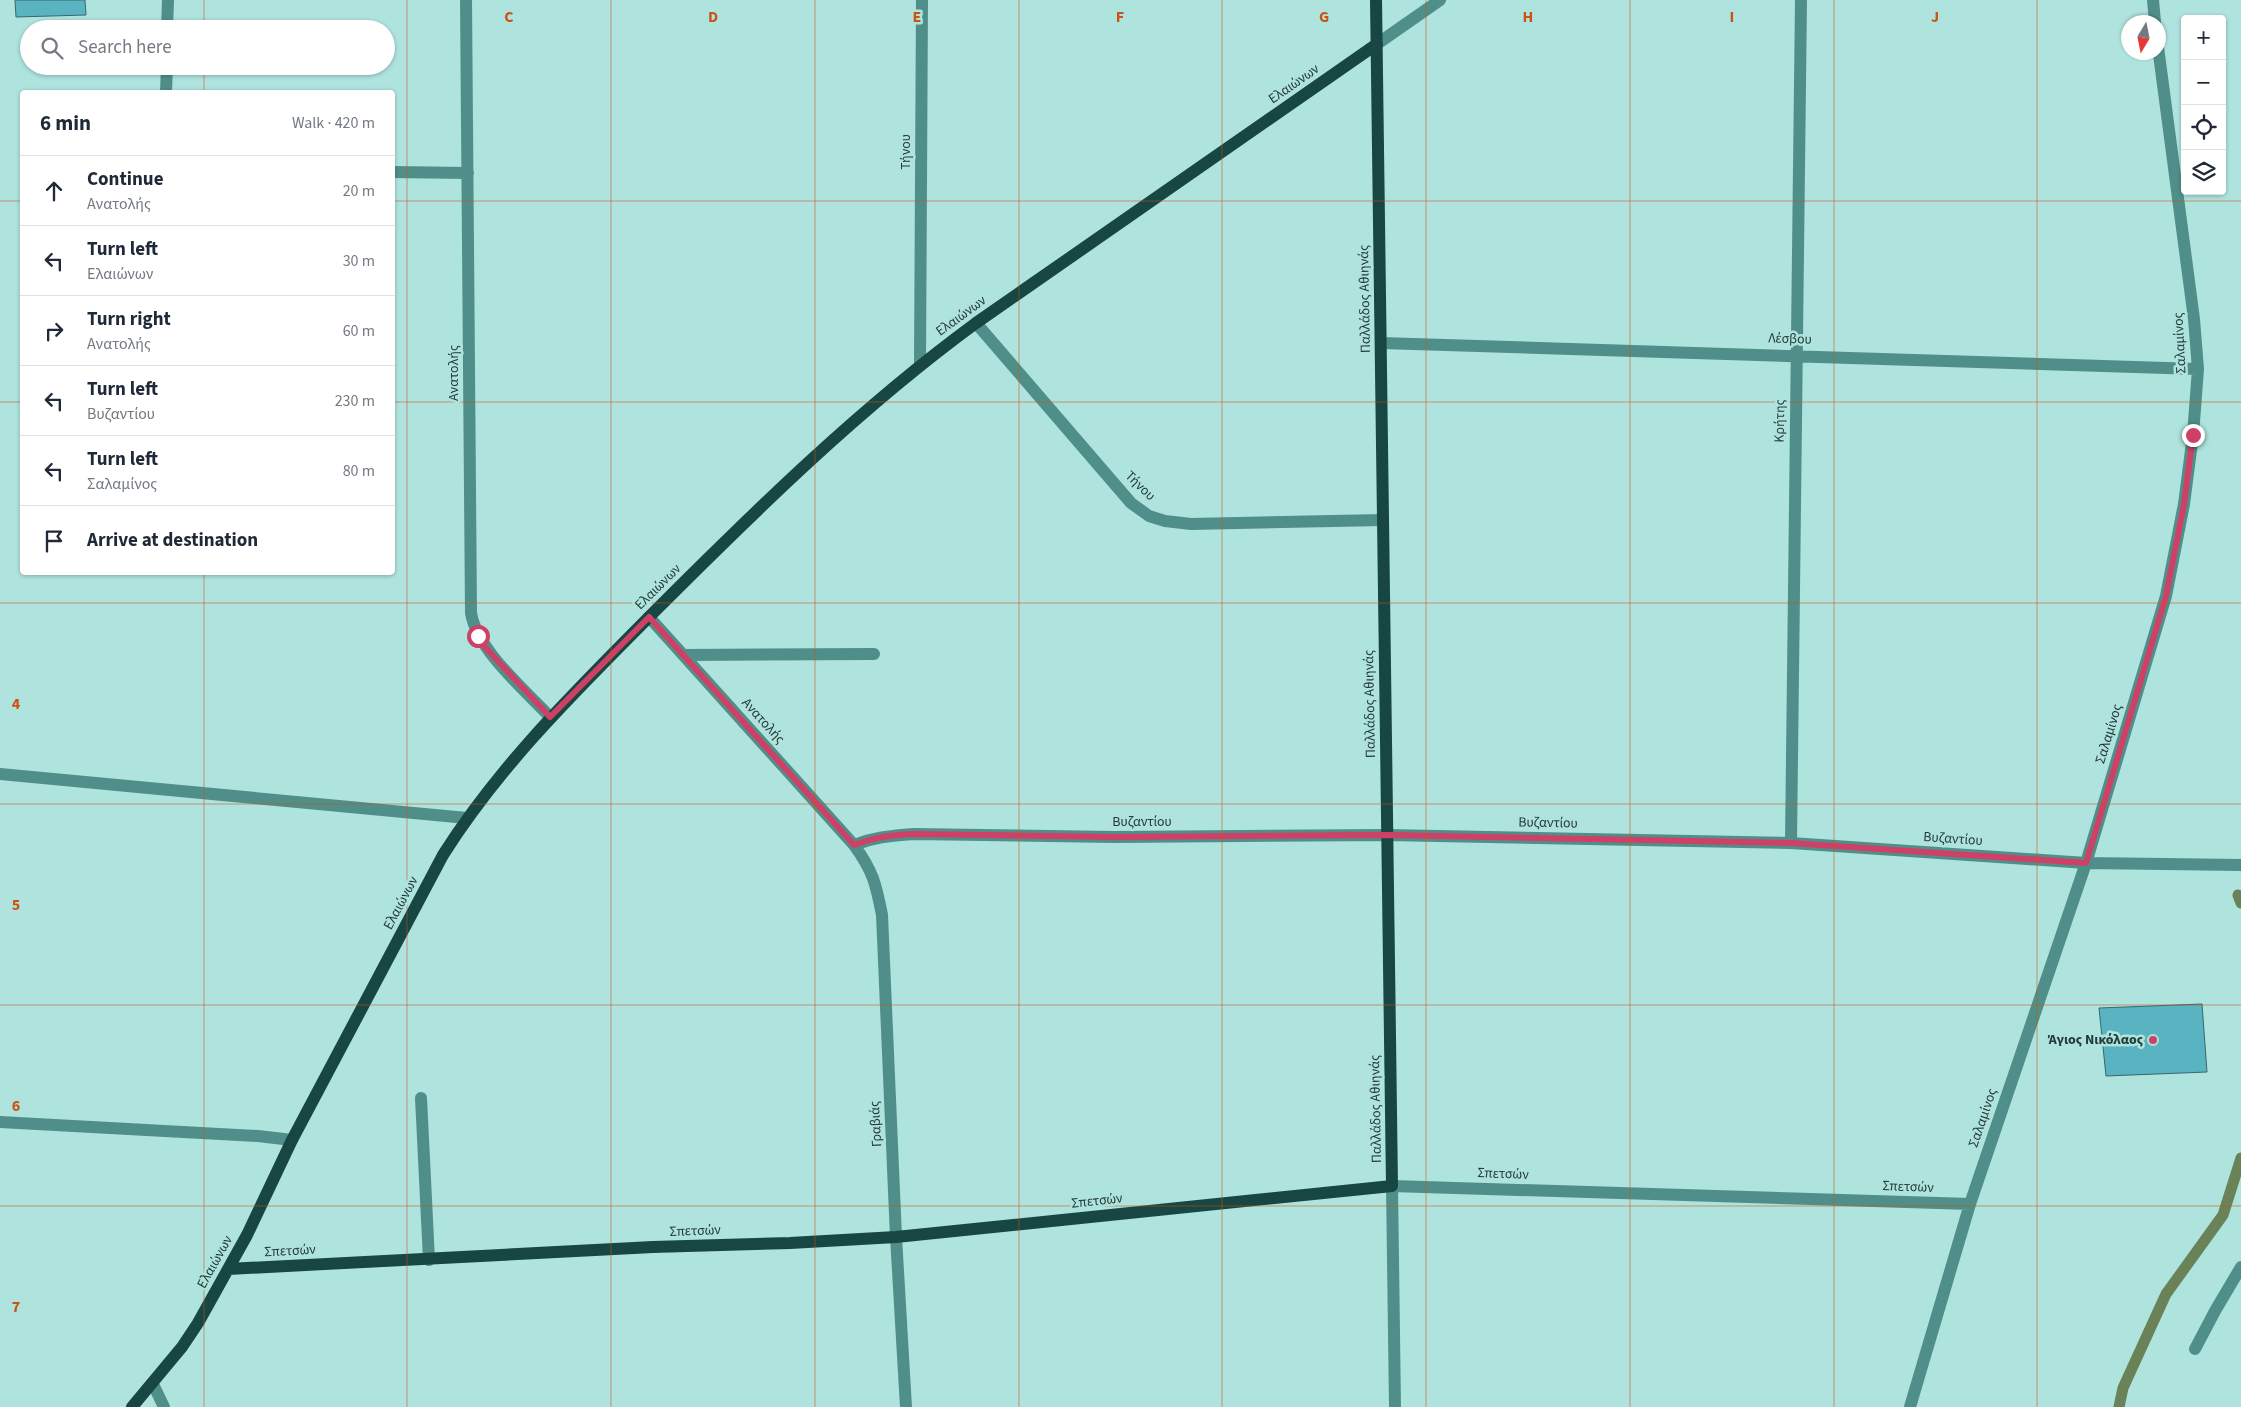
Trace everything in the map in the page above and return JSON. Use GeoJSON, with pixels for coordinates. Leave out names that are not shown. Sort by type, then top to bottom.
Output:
{"type":"FeatureCollection","features":[{"type":"Feature","properties":{"kind":"main road","name":"Παλλάδος Αθιηνάς"},"geometry":{"type":"LineString","coordinates":[[1376,0],[1392,1186]]}},
{"type":"Feature","properties":{"kind":"main road","name":"Ελαιώνων"},"geometry":{"type":"LineString","coordinates":[[132,1407],[182,1348],[198,1323],[228,1269],[292,1140],[416,905],[467,818],[495,781],[550,717],[758,510],[920,364],[1377,44]]}},
{"type":"Feature","properties":{"kind":"main road","name":"Σπετσών"},"geometry":{"type":"LineString","coordinates":[[228,1269],[653,1247],[799,1243],[896,1237],[1392,1186]]}},
{"type":"Feature","properties":{"kind":"street"},"geometry":{"type":"LineString","coordinates":[[167,20],[168,0]]}},
{"type":"Feature","properties":{"kind":"street","name":"Ανατολής"},"geometry":{"type":"LineString","coordinates":[[466,0],[471,584],[473,625],[484,646],[550,717]]}},
{"type":"Feature","properties":{"kind":"street","name":"Τήνου"},"geometry":{"type":"LineString","coordinates":[[920,364],[922,0]]}},
{"type":"Feature","properties":{"kind":"street","name":"Ελαιώνων"},"geometry":{"type":"LineString","coordinates":[[1377,44],[1440,0]]}},
{"type":"Feature","properties":{"kind":"street","name":"Κρήτης"},"geometry":{"type":"LineString","coordinates":[[1791,843],[1801,0]]}},
{"type":"Feature","properties":{"kind":"street"},"geometry":{"type":"LineString","coordinates":[[2153,0],[2154,15]]}},
{"type":"Feature","properties":{"kind":"street","name":"Σαλαμίνος"},"geometry":{"type":"LineString","coordinates":[[1910,1407],[1970,1204],[2086,863],[2166,596],[2184,504],[2193,435],[2198,369],[2194,320],[2160,60]]}},
{"type":"Feature","properties":{"kind":"street"},"geometry":{"type":"LineString","coordinates":[[166,90],[167,75]]}},
{"type":"Feature","properties":{"kind":"street"},"geometry":{"type":"LineString","coordinates":[[395,172],[468,173]]}},
{"type":"Feature","properties":{"kind":"street","name":"Τήνου"},"geometry":{"type":"LineString","coordinates":[[976,323],[1131,503],[1149,516],[1165,521],[1209,524],[1383,520]]}},
{"type":"Feature","properties":{"kind":"street","name":"Λέσβου"},"geometry":{"type":"LineString","coordinates":[[1381,343],[1796,354],[2198,369]]}},
{"type":"Feature","properties":{"kind":"street","name":"Ανατολής"},"geometry":{"type":"LineString","coordinates":[[649,617],[854,845]]}},
{"type":"Feature","properties":{"kind":"street"},"geometry":{"type":"LineString","coordinates":[[683,655],[874,654]]}},
{"type":"Feature","properties":{"kind":"street"},"geometry":{"type":"LineString","coordinates":[[0,774],[467,818]]}},
{"type":"Feature","properties":{"kind":"street","name":"Βυζαντίου"},"geometry":{"type":"LineString","coordinates":[[854,845],[869,839],[913,834],[1114,837],[1387,835],[1791,843],[2086,863],[2241,866]]}},
{"type":"Feature","properties":{"kind":"street","name":"Γραβιάς"},"geometry":{"type":"LineString","coordinates":[[854,845],[869,866],[875,879],[882,915],[896,1237],[906,1407]]}},
{"type":"Feature","properties":{"kind":"street"},"geometry":{"type":"LineString","coordinates":[[421,1098],[429,1260]]}},
{"type":"Feature","properties":{"kind":"street"},"geometry":{"type":"LineString","coordinates":[[0,1122],[258,1136],[292,1140]]}},
{"type":"Feature","properties":{"kind":"street","name":"Σπετσών"},"geometry":{"type":"LineString","coordinates":[[1392,1186],[1970,1204]]}},
{"type":"Feature","properties":{"kind":"street","name":"Παλλάδος Αθιηνάς"},"geometry":{"type":"LineString","coordinates":[[1392,1186],[1395,1407]]}},
{"type":"Feature","properties":{"kind":"street"},"geometry":{"type":"LineString","coordinates":[[2195,1350],[2214,1311],[2241,1266]]}},
{"type":"Feature","properties":{"kind":"street"},"geometry":{"type":"LineString","coordinates":[[152,1384],[164,1407]]}},
{"type":"Feature","properties":{"kind":"building"},"geometry":{"type":"Polygon","coordinates":[[[15,0],[85,0],[86,15],[16,17],[15,0]]]}},
{"type":"Feature","properties":{"kind":"building","name":"Άγιος Νικόλαος"},"geometry":{"type":"Polygon","coordinates":[[[2202,1004],[2207,1072],[2106,1076],[2099,1008],[2202,1004]]]}},
{"type":"Feature","properties":{"kind":"waterway"},"geometry":{"type":"LineString","coordinates":[[2238,895],[2241,903]]}},
{"type":"Feature","properties":{"kind":"waterway"},"geometry":{"type":"LineString","coordinates":[[2119,1407],[2123,1388],[2166,1294],[2223,1215],[2241,1158]]}},
{"type":"Feature","properties":{"kind":"place","name":"Άγιος Νικόλαος"},"geometry":{"type":"Point","coordinates":[2153,1040]}},
{"type":"Feature","properties":{"kind":"route"},"geometry":{"type":"LineString","coordinates":[[478,636],[484,646],[550,717],[649,617],[854,845],[869,839],[913,834],[1114,837],[1387,835],[1791,843],[2086,863],[2166,596],[2184,504],[2193,435]]}}]}
